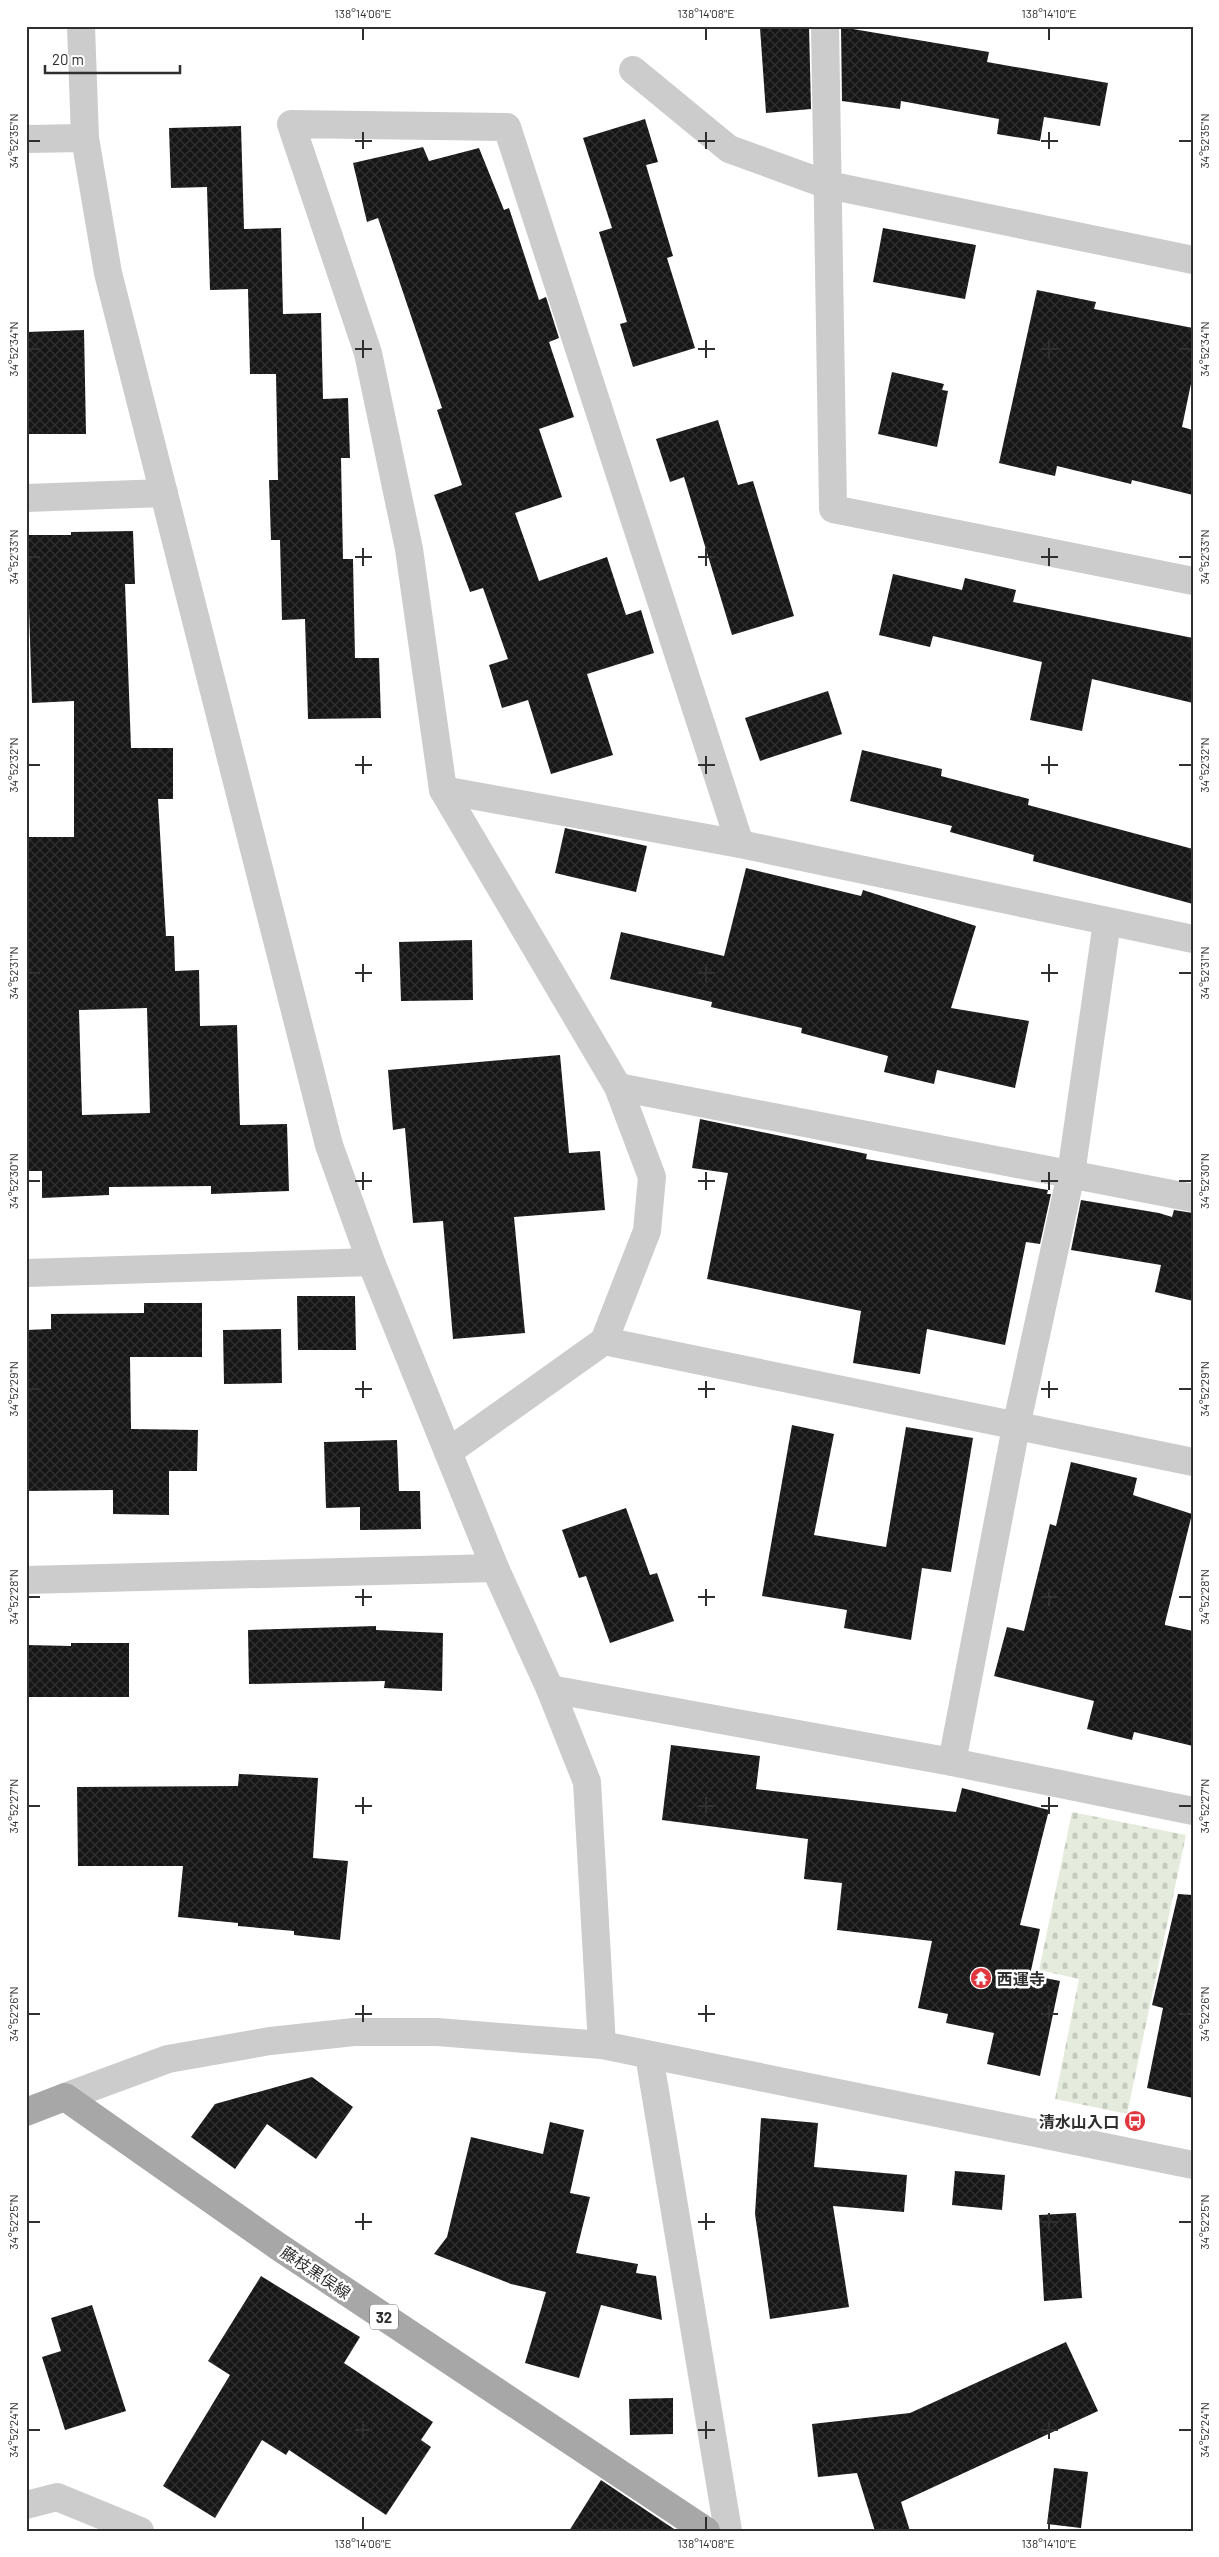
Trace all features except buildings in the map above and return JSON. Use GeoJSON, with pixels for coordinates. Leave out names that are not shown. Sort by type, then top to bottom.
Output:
{"type":"FeatureCollection","features":[{"type":"Feature","properties":{"kind":"main road"},"geometry":{"type":"LineString","coordinates":[[26,2112],[65,2097]]}},
{"type":"Feature","properties":{"kind":"main road","name":"藤枝黒俣線"},"geometry":{"type":"LineString","coordinates":[[65,2097],[678,2523],[706,2531]]}},
{"type":"Feature","properties":{"kind":"street"},"geometry":{"type":"LineString","coordinates":[[81,26],[85,138],[108,273],[329,1145],[371,1262],[496,1568],[550,1689],[587,1782],[602,2045]]}},
{"type":"Feature","properties":{"kind":"street"},"geometry":{"type":"LineString","coordinates":[[825,26],[833,509],[1193,581]]}},
{"type":"Feature","properties":{"kind":"street"},"geometry":{"type":"LineString","coordinates":[[633,70],[729,149],[828,185],[1193,260]]}},
{"type":"Feature","properties":{"kind":"street"},"geometry":{"type":"LineString","coordinates":[[448,1452],[604,1341],[647,1231],[652,1178],[618,1087],[443,790],[409,549],[368,353],[291,124],[506,127],[740,844]]}},
{"type":"Feature","properties":{"kind":"street"},"geometry":{"type":"LineString","coordinates":[[26,139],[85,138]]}},
{"type":"Feature","properties":{"kind":"street"},"geometry":{"type":"LineString","coordinates":[[26,498],[164,494]]}},
{"type":"Feature","properties":{"kind":"street"},"geometry":{"type":"LineString","coordinates":[[443,790],[740,844],[1193,939]]}},
{"type":"Feature","properties":{"kind":"street"},"geometry":{"type":"LineString","coordinates":[[952,1762],[1016,1427],[1072,1174],[1107,922]]}},
{"type":"Feature","properties":{"kind":"street"},"geometry":{"type":"LineString","coordinates":[[618,1087],[1193,1198]]}},
{"type":"Feature","properties":{"kind":"street"},"geometry":{"type":"LineString","coordinates":[[26,1273],[371,1262]]}},
{"type":"Feature","properties":{"kind":"street"},"geometry":{"type":"LineString","coordinates":[[604,1341],[1193,1462]]}},
{"type":"Feature","properties":{"kind":"street"},"geometry":{"type":"LineString","coordinates":[[26,1580],[496,1568]]}},
{"type":"Feature","properties":{"kind":"street"},"geometry":{"type":"LineString","coordinates":[[550,1689],[952,1762],[1193,1812]]}},
{"type":"Feature","properties":{"kind":"street"},"geometry":{"type":"LineString","coordinates":[[65,2097],[168,2059],[270,2040],[354,2032],[437,2032],[602,2045],[1193,2166]]}},
{"type":"Feature","properties":{"kind":"street"},"geometry":{"type":"LineString","coordinates":[[649,2055],[728,2531]]}},
{"type":"Feature","properties":{"kind":"street"},"geometry":{"type":"LineString","coordinates":[[26,2505],[57,2498],[140,2531]]}},
{"type":"Feature","properties":{"kind":"green space"},"geometry":{"type":"Polygon","coordinates":[[[1072,1812],[1186,1835],[1127,2114],[1055,2099],[1079,1979],[1039,1970],[1072,1812]]]}},
{"type":"Feature","properties":{"kind":"place","name":"西運寺"},"geometry":{"type":"Point","coordinates":[981,1978]}},
{"type":"Feature","properties":{"kind":"place","name":"清水山入口"},"geometry":{"type":"Point","coordinates":[1135,2121]}}]}
